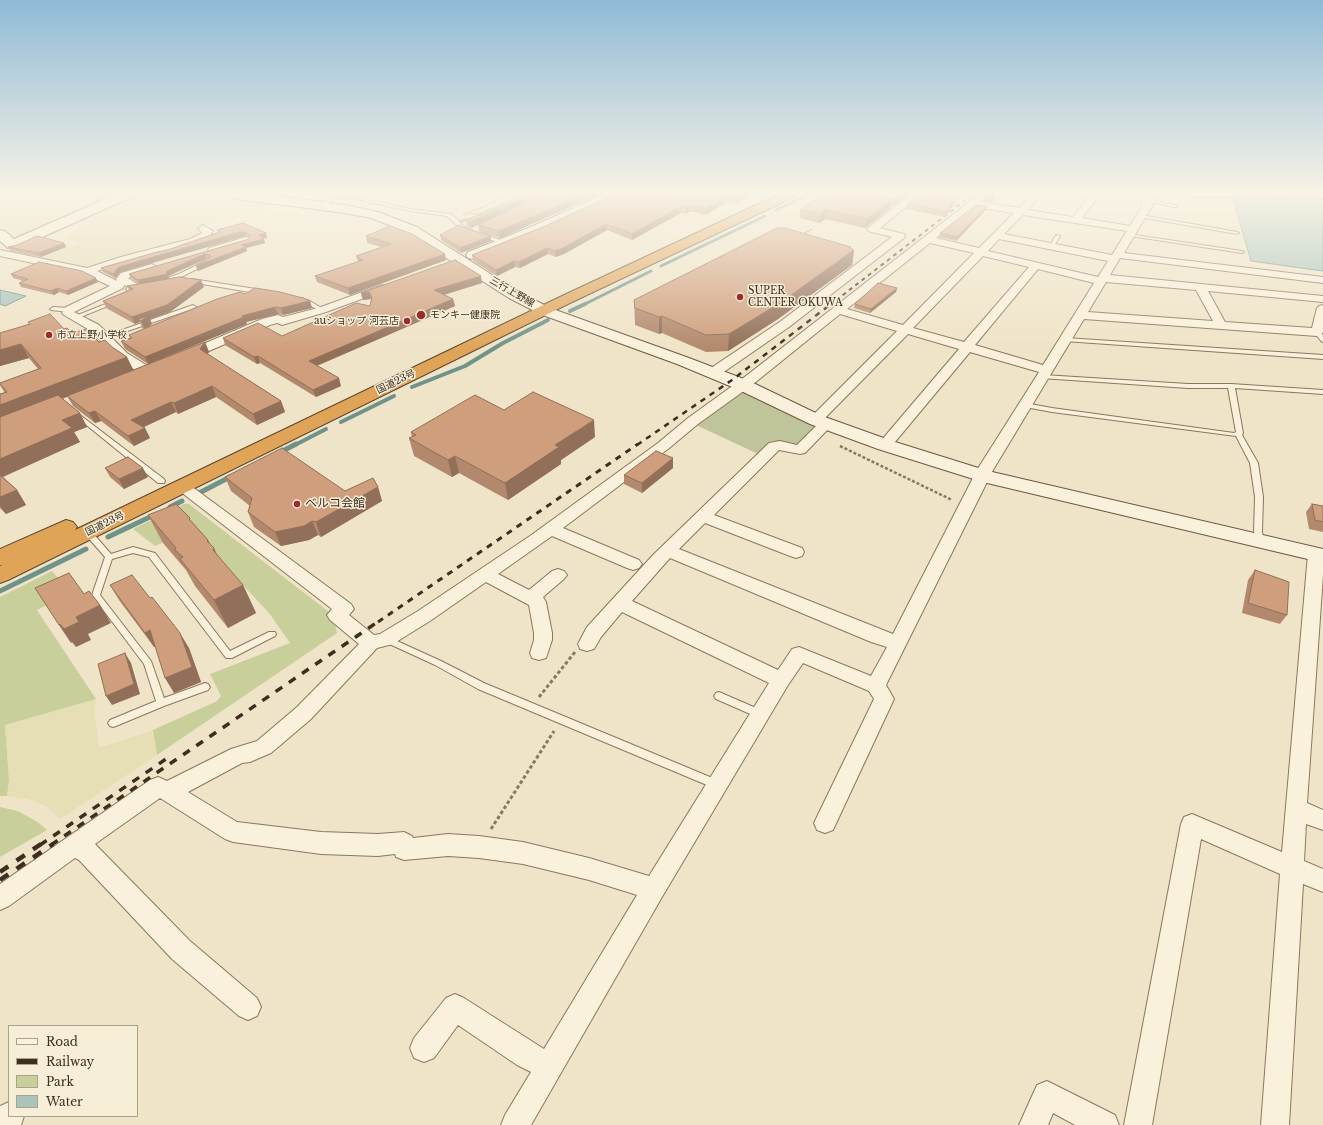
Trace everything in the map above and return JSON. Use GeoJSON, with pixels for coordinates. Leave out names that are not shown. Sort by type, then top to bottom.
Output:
{"type":"FeatureCollection","features":[{"type":"Feature","properties":{"kind":"highway","name":"国道23号"},"geometry":{"type":"LineString","coordinates":[[0,575],[88,533],[539,307],[668,244]]}},
{"type":"Feature","properties":{"kind":"highway","name":"国道23号"},"geometry":{"type":"LineString","coordinates":[[0,558],[539,307],[678,244]]}},
{"type":"Feature","properties":{"kind":"street"},"geometry":{"type":"LineString","coordinates":[[87,271],[181,244]]}},
{"type":"Feature","properties":{"kind":"street"},"geometry":{"type":"LineString","coordinates":[[200,256],[233,244]]}},
{"type":"Feature","properties":{"kind":"street","name":"三行上野線"},"geometry":{"type":"LineString","coordinates":[[435,244],[514,295],[539,307],[743,385],[821,425],[983,476],[1319,555]]}},
{"type":"Feature","properties":{"kind":"street"},"geometry":{"type":"LineString","coordinates":[[444,266],[497,244]]}},
{"type":"Feature","properties":{"kind":"street"},"geometry":{"type":"LineString","coordinates":[[713,373],[776,328],[785,324],[889,244]]}},
{"type":"Feature","properties":{"kind":"street"},"geometry":{"type":"LineString","coordinates":[[167,791],[192,780],[238,755],[250,753],[264,747],[304,713],[379,641],[441,605],[550,529],[621,477],[693,421],[743,385],[920,244]]}},
{"type":"Feature","properties":{"kind":"street"},"geometry":{"type":"LineString","coordinates":[[948,244],[1036,266],[1102,280],[1200,287],[1323,299]]}},
{"type":"Feature","properties":{"kind":"street"},"geometry":{"type":"LineString","coordinates":[[587,644],[594,632],[667,551],[774,446],[780,445],[800,450],[906,329],[989,244]]}},
{"type":"Feature","properties":{"kind":"street"},"geometry":{"type":"LineString","coordinates":[[1039,244],[1116,257],[1323,280]]}},
{"type":"Feature","properties":{"kind":"street"},"geometry":{"type":"LineString","coordinates":[[876,686],[983,476],[1025,404],[1066,340],[1124,244]]}},
{"type":"Feature","properties":{"kind":"street"},"geometry":{"type":"LineString","coordinates":[[0,252],[13,245]]}},
{"type":"Feature","properties":{"kind":"street"},"geometry":{"type":"LineString","coordinates":[[0,252],[87,271],[119,286]]}},
{"type":"Feature","properties":{"kind":"street"},"geometry":{"type":"LineString","coordinates":[[136,289],[134,286],[121,279],[124,275],[161,265]]}},
{"type":"Feature","properties":{"kind":"street"},"geometry":{"type":"LineString","coordinates":[[885,445],[1036,266]]}},
{"type":"Feature","properties":{"kind":"street"},"geometry":{"type":"LineString","coordinates":[[175,360],[266,322],[278,319],[282,321],[322,310],[392,284]]}},
{"type":"Feature","properties":{"kind":"street"},"geometry":{"type":"LineString","coordinates":[[119,286],[73,314],[95,328],[123,356],[146,371]]}},
{"type":"Feature","properties":{"kind":"street"},"geometry":{"type":"LineString","coordinates":[[1200,287],[1221,325]]}},
{"type":"Feature","properties":{"kind":"street"},"geometry":{"type":"LineString","coordinates":[[1081,314],[1320,332],[1323,308]]}},
{"type":"Feature","properties":{"kind":"street"},"geometry":{"type":"LineString","coordinates":[[839,310],[968,347],[1045,373]]}},
{"type":"Feature","properties":{"kind":"street"},"geometry":{"type":"LineString","coordinates":[[131,377],[160,366]]}},
{"type":"Feature","properties":{"kind":"street"},"geometry":{"type":"LineString","coordinates":[[182,486],[345,609],[336,615],[379,641]]}},
{"type":"Feature","properties":{"kind":"street"},"geometry":{"type":"LineString","coordinates":[[702,516],[796,552]]}},
{"type":"Feature","properties":{"kind":"street"},"geometry":{"type":"LineString","coordinates":[[550,529],[633,564]]}},
{"type":"Feature","properties":{"kind":"street"},"geometry":{"type":"LineString","coordinates":[[667,551],[878,637],[898,643]]}},
{"type":"Feature","properties":{"kind":"street"},"geometry":{"type":"LineString","coordinates":[[1275,1125],[1296,809],[1319,555]]}},
{"type":"Feature","properties":{"kind":"street"},"geometry":{"type":"LineString","coordinates":[[486,574],[537,602],[542,623],[543,640],[539,653]]}},
{"type":"Feature","properties":{"kind":"street"},"geometry":{"type":"LineString","coordinates":[[529,598],[536,594],[558,574]]}},
{"type":"Feature","properties":{"kind":"street"},"geometry":{"type":"LineString","coordinates":[[620,603],[781,680]]}},
{"type":"Feature","properties":{"kind":"street"},"geometry":{"type":"LineString","coordinates":[[514,1125],[654,889],[760,714],[799,654],[876,686],[884,699],[825,823]]}},
{"type":"Feature","properties":{"kind":"street"},"geometry":{"type":"LineString","coordinates":[[0,898],[158,787],[167,791],[233,832],[321,843],[378,846],[404,843],[404,849],[448,846],[479,847],[545,858],[589,869],[654,889]]}},
{"type":"Feature","properties":{"kind":"street"},"geometry":{"type":"LineString","coordinates":[[1296,809],[1323,820]]}},
{"type":"Feature","properties":{"kind":"street"},"geometry":{"type":"LineString","coordinates":[[1138,1125],[1192,824],[1323,881]]}},
{"type":"Feature","properties":{"kind":"street"},"geometry":{"type":"LineString","coordinates":[[74,847],[87,852],[181,950],[248,1007]]}},
{"type":"Feature","properties":{"kind":"street"},"geometry":{"type":"LineString","coordinates":[[424,1048],[455,1007],[527,1055],[549,1066]]}},
{"type":"Feature","properties":{"kind":"street"},"geometry":{"type":"LineString","coordinates":[[1033,1125],[1047,1095],[1105,1125]]}},
{"type":"Feature","properties":{"kind":"street"},"geometry":{"type":"LineString","coordinates":[[1,1125],[9,1117]]}},
{"type":"Feature","properties":{"kind":"lane"},"geometry":{"type":"LineString","coordinates":[[1200,244],[1242,252]]}},
{"type":"Feature","properties":{"kind":"lane"},"geometry":{"type":"LineString","coordinates":[[153,284],[182,280],[211,262],[200,256]]}},
{"type":"Feature","properties":{"kind":"lane"},"geometry":{"type":"LineString","coordinates":[[189,281],[269,293]]}},
{"type":"Feature","properties":{"kind":"lane"},"geometry":{"type":"LineString","coordinates":[[119,286],[136,289]]}},
{"type":"Feature","properties":{"kind":"lane"},"geometry":{"type":"LineString","coordinates":[[295,299],[308,302],[322,310]]}},
{"type":"Feature","properties":{"kind":"lane"},"geometry":{"type":"LineString","coordinates":[[53,309],[73,314],[118,300]]}},
{"type":"Feature","properties":{"kind":"lane"},"geometry":{"type":"LineString","coordinates":[[105,337],[193,307]]}},
{"type":"Feature","properties":{"kind":"lane"},"geometry":{"type":"LineString","coordinates":[[1066,340],[1323,357]]}},
{"type":"Feature","properties":{"kind":"lane"},"geometry":{"type":"LineString","coordinates":[[1045,373],[1188,386],[1231,386],[1323,392]]}},
{"type":"Feature","properties":{"kind":"lane"},"geometry":{"type":"LineString","coordinates":[[1231,386],[1240,433],[1239,435],[1254,463],[1259,497],[1258,532],[1260,540]]}},
{"type":"Feature","properties":{"kind":"lane"},"geometry":{"type":"LineString","coordinates":[[1025,404],[1052,410],[1239,435]]}},
{"type":"Feature","properties":{"kind":"lane"},"geometry":{"type":"LineString","coordinates":[[70,409],[161,482]]}},
{"type":"Feature","properties":{"kind":"lane"},"geometry":{"type":"LineString","coordinates":[[88,533],[109,556]]}},
{"type":"Feature","properties":{"kind":"lane"},"geometry":{"type":"LineString","coordinates":[[109,556],[133,550],[152,555],[229,656],[272,634]]}},
{"type":"Feature","properties":{"kind":"lane"},"geometry":{"type":"LineString","coordinates":[[109,556],[96,595],[148,663],[161,703]]}},
{"type":"Feature","properties":{"kind":"lane"},"geometry":{"type":"LineString","coordinates":[[379,641],[438,663],[481,686],[529,707],[562,718],[718,785]]}},
{"type":"Feature","properties":{"kind":"lane"},"geometry":{"type":"LineString","coordinates":[[113,723],[161,703],[205,688]]}},
{"type":"Feature","properties":{"kind":"lane"},"geometry":{"type":"LineString","coordinates":[[719,696],[760,714]]}},
{"type":"Feature","properties":{"kind":"path"},"geometry":{"type":"LineString","coordinates":[[821,425],[840,446],[967,507]]}},
{"type":"Feature","properties":{"kind":"path"},"geometry":{"type":"LineString","coordinates":[[529,707],[535,702],[582,643],[587,644]]}},
{"type":"Feature","properties":{"kind":"path"},"geometry":{"type":"LineString","coordinates":[[479,847],[562,718]]}},
{"type":"Feature","properties":{"kind":"shaded area"},"geometry":{"type":"Polygon","coordinates":[[[75,244],[176,244],[88,269],[39,259],[75,244]]]}},
{"type":"Feature","properties":{"kind":"shaded area"},"geometry":{"type":"Polygon","coordinates":[[[96,699],[94,710],[99,748],[153,730],[157,755],[60,819],[46,806],[31,800],[7,796],[9,780],[5,725],[96,699]]]}},
{"type":"Feature","properties":{"kind":"green space"},"geometry":{"type":"Polygon","coordinates":[[[740,392],[745,392],[816,426],[817,430],[799,446],[772,441],[761,453],[756,453],[696,425],[740,392]]]}},
{"type":"Feature","properties":{"kind":"green space"},"geometry":{"type":"Polygon","coordinates":[[[184,504],[189,504],[333,615],[337,633],[157,755],[153,730],[217,701],[221,696],[210,674],[290,643],[269,613],[191,530],[155,546],[133,529],[184,504]]]}},
{"type":"Feature","properties":{"kind":"green space"},"geometry":{"type":"Polygon","coordinates":[[[52,571],[71,593],[37,610],[96,699],[5,725],[9,780],[7,796],[0,796],[0,597],[52,571]]]}},
{"type":"Feature","properties":{"kind":"green space"},"geometry":{"type":"Polygon","coordinates":[[[0,807],[18,811],[39,823],[47,830],[0,857],[0,807]]]}},
{"type":"Feature","properties":{"kind":"water"},"geometry":{"type":"Polygon","coordinates":[[[1246,244],[1323,244],[1323,271],[1251,261],[1246,244]]]}},
{"type":"Feature","properties":{"kind":"water"},"geometry":{"type":"Polygon","coordinates":[[[0,290],[26,296],[5,306],[0,304],[0,290]]]}},
{"type":"Feature","properties":{"kind":"building"},"geometry":{"type":"Polygon","coordinates":[[[60,244],[39,253],[8,247],[17,245],[60,244]]]}},
{"type":"Feature","properties":{"kind":"building"},"geometry":{"type":"Polygon","coordinates":[[[183,244],[197,244],[119,267],[113,274],[101,268],[157,252],[183,244]]]}},
{"type":"Feature","properties":{"kind":"building"},"geometry":{"type":"Polygon","coordinates":[[[230,244],[243,244],[241,245],[246,247],[196,266],[211,257],[210,255],[205,254],[167,271],[166,273],[168,274],[138,280],[129,274],[230,244]]]}},
{"type":"Feature","properties":{"kind":"building"},"geometry":{"type":"Polygon","coordinates":[[[390,244],[429,244],[445,254],[348,288],[315,276],[363,260],[356,256],[390,244]]]}},
{"type":"Feature","properties":{"kind":"building"},"geometry":{"type":"Polygon","coordinates":[[[455,244],[469,244],[460,248],[455,244]]]}},
{"type":"Feature","properties":{"kind":"building"},"geometry":{"type":"Polygon","coordinates":[[[499,244],[569,244],[555,251],[547,248],[519,262],[514,261],[496,270],[472,255],[499,244]]]}},
{"type":"Feature","properties":{"kind":"building","name":"SUPER CENTER OKUWA"},"geometry":{"type":"Polygon","coordinates":[[[744,244],[842,244],[851,247],[850,248],[854,250],[780,303],[729,334],[706,335],[662,316],[659,317],[635,308],[634,300],[744,244]]]}},
{"type":"Feature","properties":{"kind":"building"},"geometry":{"type":"Polygon","coordinates":[[[455,260],[481,276],[434,290],[453,299],[309,361],[339,378],[313,390],[258,356],[254,357],[223,338],[258,323],[282,336],[356,303],[370,306],[372,297],[369,292],[361,293],[455,260]]]}},
{"type":"Feature","properties":{"kind":"building"},"geometry":{"type":"Polygon","coordinates":[[[39,262],[82,271],[96,278],[66,291],[57,288],[51,291],[19,283],[28,279],[11,274],[39,262]]]}},
{"type":"Feature","properties":{"kind":"building"},"geometry":{"type":"Polygon","coordinates":[[[179,277],[201,280],[167,305],[132,317],[103,301],[133,289],[127,286],[179,277]]]}},
{"type":"Feature","properties":{"kind":"building"},"geometry":{"type":"Polygon","coordinates":[[[878,283],[897,288],[871,309],[855,304],[878,283]]]}},
{"type":"Feature","properties":{"kind":"building"},"geometry":{"type":"Polygon","coordinates":[[[255,288],[280,292],[310,301],[281,308],[275,307],[242,316],[244,317],[145,357],[121,341],[132,338],[129,335],[217,299],[240,292],[245,294],[255,288]]]}},
{"type":"Feature","properties":{"kind":"building"},"geometry":{"type":"Polygon","coordinates":[[[50,314],[64,329],[67,328],[72,333],[86,329],[99,342],[105,340],[112,347],[127,357],[0,405],[0,394],[7,392],[0,383],[41,368],[21,344],[0,350],[0,333],[30,324],[28,322],[50,314]]]}},
{"type":"Feature","properties":{"kind":"building"},"geometry":{"type":"Polygon","coordinates":[[[149,316],[141,321],[138,319],[149,316]]]}},
{"type":"Feature","properties":{"kind":"building"},"geometry":{"type":"Polygon","coordinates":[[[205,342],[200,349],[281,401],[253,414],[212,386],[131,420],[145,428],[128,436],[95,411],[89,413],[67,396],[205,342]]]}},
{"type":"Feature","properties":{"kind":"building"},"geometry":{"type":"Polygon","coordinates":[[[533,392],[594,420],[555,445],[559,447],[505,483],[455,456],[448,460],[409,438],[416,435],[411,432],[475,395],[504,410],[533,392]]]}},
{"type":"Feature","properties":{"kind":"building"},"geometry":{"type":"Polygon","coordinates":[[[58,395],[80,413],[62,420],[72,428],[0,459],[0,417],[58,395]]]}},
{"type":"Feature","properties":{"kind":"building","name":"ベルコ会館"},"geometry":{"type":"Polygon","coordinates":[[[282,448],[345,491],[373,478],[378,487],[316,522],[312,521],[304,526],[275,532],[248,512],[252,498],[225,477],[282,448]]]}},
{"type":"Feature","properties":{"kind":"building"},"geometry":{"type":"Polygon","coordinates":[[[656,451],[673,458],[642,483],[624,475],[656,451]]]}},
{"type":"Feature","properties":{"kind":"building"},"geometry":{"type":"Polygon","coordinates":[[[128,457],[143,468],[119,479],[105,468],[128,457]]]}},
{"type":"Feature","properties":{"kind":"building"},"geometry":{"type":"Polygon","coordinates":[[[0,475],[17,490],[0,497],[0,475]]]}},
{"type":"Feature","properties":{"kind":"building"},"geometry":{"type":"Polygon","coordinates":[[[176,504],[190,518],[189,519],[214,548],[213,550],[243,585],[214,600],[180,559],[183,557],[175,550],[176,548],[148,515],[176,504]]]}},
{"type":"Feature","properties":{"kind":"building"},"geometry":{"type":"Polygon","coordinates":[[[1312,504],[1323,506],[1323,522],[1315,520],[1312,504]]]}},
{"type":"Feature","properties":{"kind":"building"},"geometry":{"type":"Polygon","coordinates":[[[1255,570],[1289,582],[1287,615],[1248,603],[1255,570]]]}},
{"type":"Feature","properties":{"kind":"building"},"geometry":{"type":"Polygon","coordinates":[[[69,573],[84,594],[89,591],[100,605],[76,617],[79,622],[64,629],[60,624],[59,625],[35,588],[69,573]]]}},
{"type":"Feature","properties":{"kind":"building"},"geometry":{"type":"Polygon","coordinates":[[[132,575],[150,598],[152,597],[180,633],[192,667],[165,678],[150,630],[145,633],[110,585],[132,575]]]}},
{"type":"Feature","properties":{"kind":"building"},"geometry":{"type":"Polygon","coordinates":[[[125,653],[134,684],[106,696],[98,664],[125,653]]]}},
{"type":"Feature","properties":{"kind":"waterway"},"geometry":{"type":"LineString","coordinates":[[661,266],[706,244]]}},
{"type":"Feature","properties":{"kind":"waterway"},"geometry":{"type":"LineString","coordinates":[[585,304],[651,271]]}},
{"type":"Feature","properties":{"kind":"waterway"},"geometry":{"type":"LineString","coordinates":[[570,311],[585,304]]}},
{"type":"Feature","properties":{"kind":"waterway"},"geometry":{"type":"LineString","coordinates":[[412,387],[465,366],[503,343],[548,320]]}},
{"type":"Feature","properties":{"kind":"waterway"},"geometry":{"type":"LineString","coordinates":[[341,422],[394,396]]}},
{"type":"Feature","properties":{"kind":"waterway"},"geometry":{"type":"LineString","coordinates":[[295,445],[326,429]]}},
{"type":"Feature","properties":{"kind":"waterway"},"geometry":{"type":"LineString","coordinates":[[279,453],[296,444]]}},
{"type":"Feature","properties":{"kind":"waterway"},"geometry":{"type":"LineString","coordinates":[[201,492],[230,477]]}},
{"type":"Feature","properties":{"kind":"waterway"},"geometry":{"type":"LineString","coordinates":[[170,507],[182,501]]}},
{"type":"Feature","properties":{"kind":"waterway"},"geometry":{"type":"LineString","coordinates":[[108,537],[154,515]]}},
{"type":"Feature","properties":{"kind":"waterway"},"geometry":{"type":"LineString","coordinates":[[0,591],[86,549]]}},
{"type":"Feature","properties":{"kind":"railway"},"geometry":{"type":"LineString","coordinates":[[830,305],[908,244]]}},
{"type":"Feature","properties":{"kind":"railway"},"geometry":{"type":"LineString","coordinates":[[637,445],[732,380],[831,304]]}},
{"type":"Feature","properties":{"kind":"railway"},"geometry":{"type":"LineString","coordinates":[[378,622],[638,444]]}},
{"type":"Feature","properties":{"kind":"railway"},"geometry":{"type":"LineString","coordinates":[[51,845],[379,621]]}},
{"type":"Feature","properties":{"kind":"railway"},"geometry":{"type":"LineString","coordinates":[[40,845],[166,759]]}},
{"type":"Feature","properties":{"kind":"railway"},"geometry":{"type":"LineString","coordinates":[[0,872],[41,844]]}},
{"type":"Feature","properties":{"kind":"railway"},"geometry":{"type":"LineString","coordinates":[[0,880],[53,844]]}},
{"type":"Feature","properties":{"kind":"place","name":"SUPER CENTER OKUWA"},"geometry":{"type":"Point","coordinates":[740,297]}},
{"type":"Feature","properties":{"kind":"place","name":"モンキー健康院"},"geometry":{"type":"Point","coordinates":[421,315]}},
{"type":"Feature","properties":{"kind":"place","name":"auショップ 河芸店"},"geometry":{"type":"Point","coordinates":[407,321]}},
{"type":"Feature","properties":{"kind":"place","name":"市立上野小学校"},"geometry":{"type":"Point","coordinates":[49,335]}},
{"type":"Feature","properties":{"kind":"place","name":"ベルコ会館"},"geometry":{"type":"Point","coordinates":[297,504]}}]}
